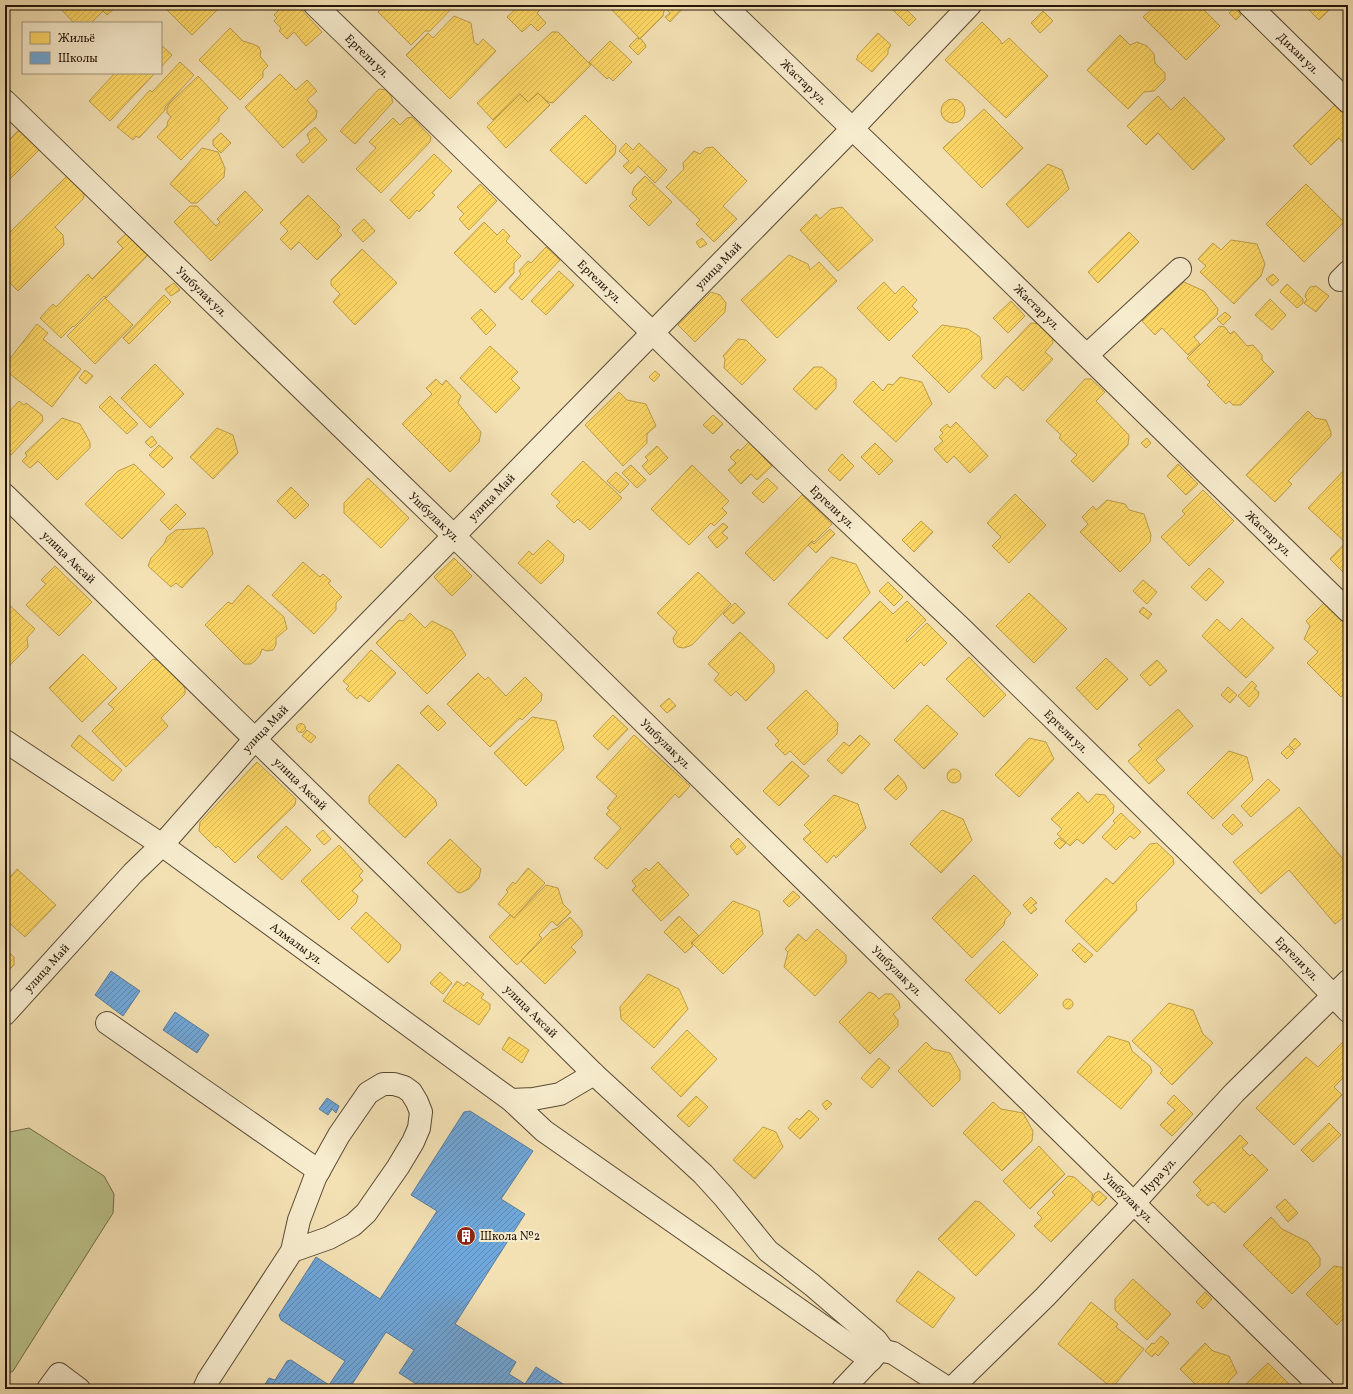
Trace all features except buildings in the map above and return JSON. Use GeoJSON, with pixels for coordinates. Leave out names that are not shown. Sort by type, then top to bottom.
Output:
{"type":"FeatureCollection","features":[{"type":"Feature","properties":{"kind":"street","name":"Ергели ул."},"geometry":{"type":"LineString","coordinates":[[315,5],[802,478],[974,640],[1283,944],[1348,1011]]}},
{"type":"Feature","properties":{"kind":"street","name":"Жастар ул."},"geometry":{"type":"LineString","coordinates":[[724,5],[777,58],[853,128],[1087,355],[1348,611]]}},
{"type":"Feature","properties":{"kind":"street","name":"улица Май"},"geometry":{"type":"LineString","coordinates":[[5,1014],[133,873],[162,845],[255,739],[653,334],[970,5]]}},
{"type":"Feature","properties":{"kind":"street","name":"Дихан ул."},"geometry":{"type":"LineString","coordinates":[[1249,5],[1348,102]]}},
{"type":"Feature","properties":{"kind":"street","name":"Ушбулак ул."},"geometry":{"type":"LineString","coordinates":[[5,101],[454,536],[1323,1389]]}},
{"type":"Feature","properties":{"kind":"street"},"geometry":{"type":"LineString","coordinates":[[1087,355],[1180,269]]}},
{"type":"Feature","properties":{"kind":"street","name":"улица Аксай"},"geometry":{"type":"LineString","coordinates":[[5,495],[397,878],[594,1074],[703,1174],[724,1197],[768,1251],[812,1285],[876,1340],[877,1356]]}},
{"type":"Feature","properties":{"kind":"street","name":"Алмалы ул."},"geometry":{"type":"LineString","coordinates":[[5,741],[162,845],[511,1100],[544,1131],[877,1356]]}},
{"type":"Feature","properties":{"kind":"street","name":"Нура ул."},"geometry":{"type":"LineString","coordinates":[[950,1389],[1044,1297],[1133,1204],[1234,1093],[1348,981]]}},
{"type":"Feature","properties":{"kind":"street"},"geometry":{"type":"LineString","coordinates":[[107,1023],[319,1171]]}},
{"type":"Feature","properties":{"kind":"street"},"geometry":{"type":"LineString","coordinates":[[511,1100],[533,1099],[560,1094],[594,1074]]}},
{"type":"Feature","properties":{"kind":"street"},"geometry":{"type":"LineString","coordinates":[[204,1389],[208,1380],[292,1251],[299,1220],[319,1171],[339,1135],[368,1093],[383,1084],[394,1084],[404,1087],[411,1092],[421,1112],[419,1128],[413,1142],[398,1167],[366,1213],[353,1225],[329,1238],[292,1251]]}},
{"type":"Feature","properties":{"kind":"street"},"geometry":{"type":"LineString","coordinates":[[843,1389],[877,1356],[893,1353],[950,1389]]}},
{"type":"Feature","properties":{"kind":"street"},"geometry":{"type":"LineString","coordinates":[[48,1389],[58,1374],[79,1389]]}},
{"type":"Feature","properties":{"kind":"green space"},"geometry":{"type":"Polygon","coordinates":[[[29,1128],[104,1176],[114,1194],[113,1213],[13,1371],[5,1375],[5,1133],[29,1128]]]}},
{"type":"Feature","properties":{"kind":"place","name":"Школа №2"},"geometry":{"type":"Point","coordinates":[466,1236]}}]}
